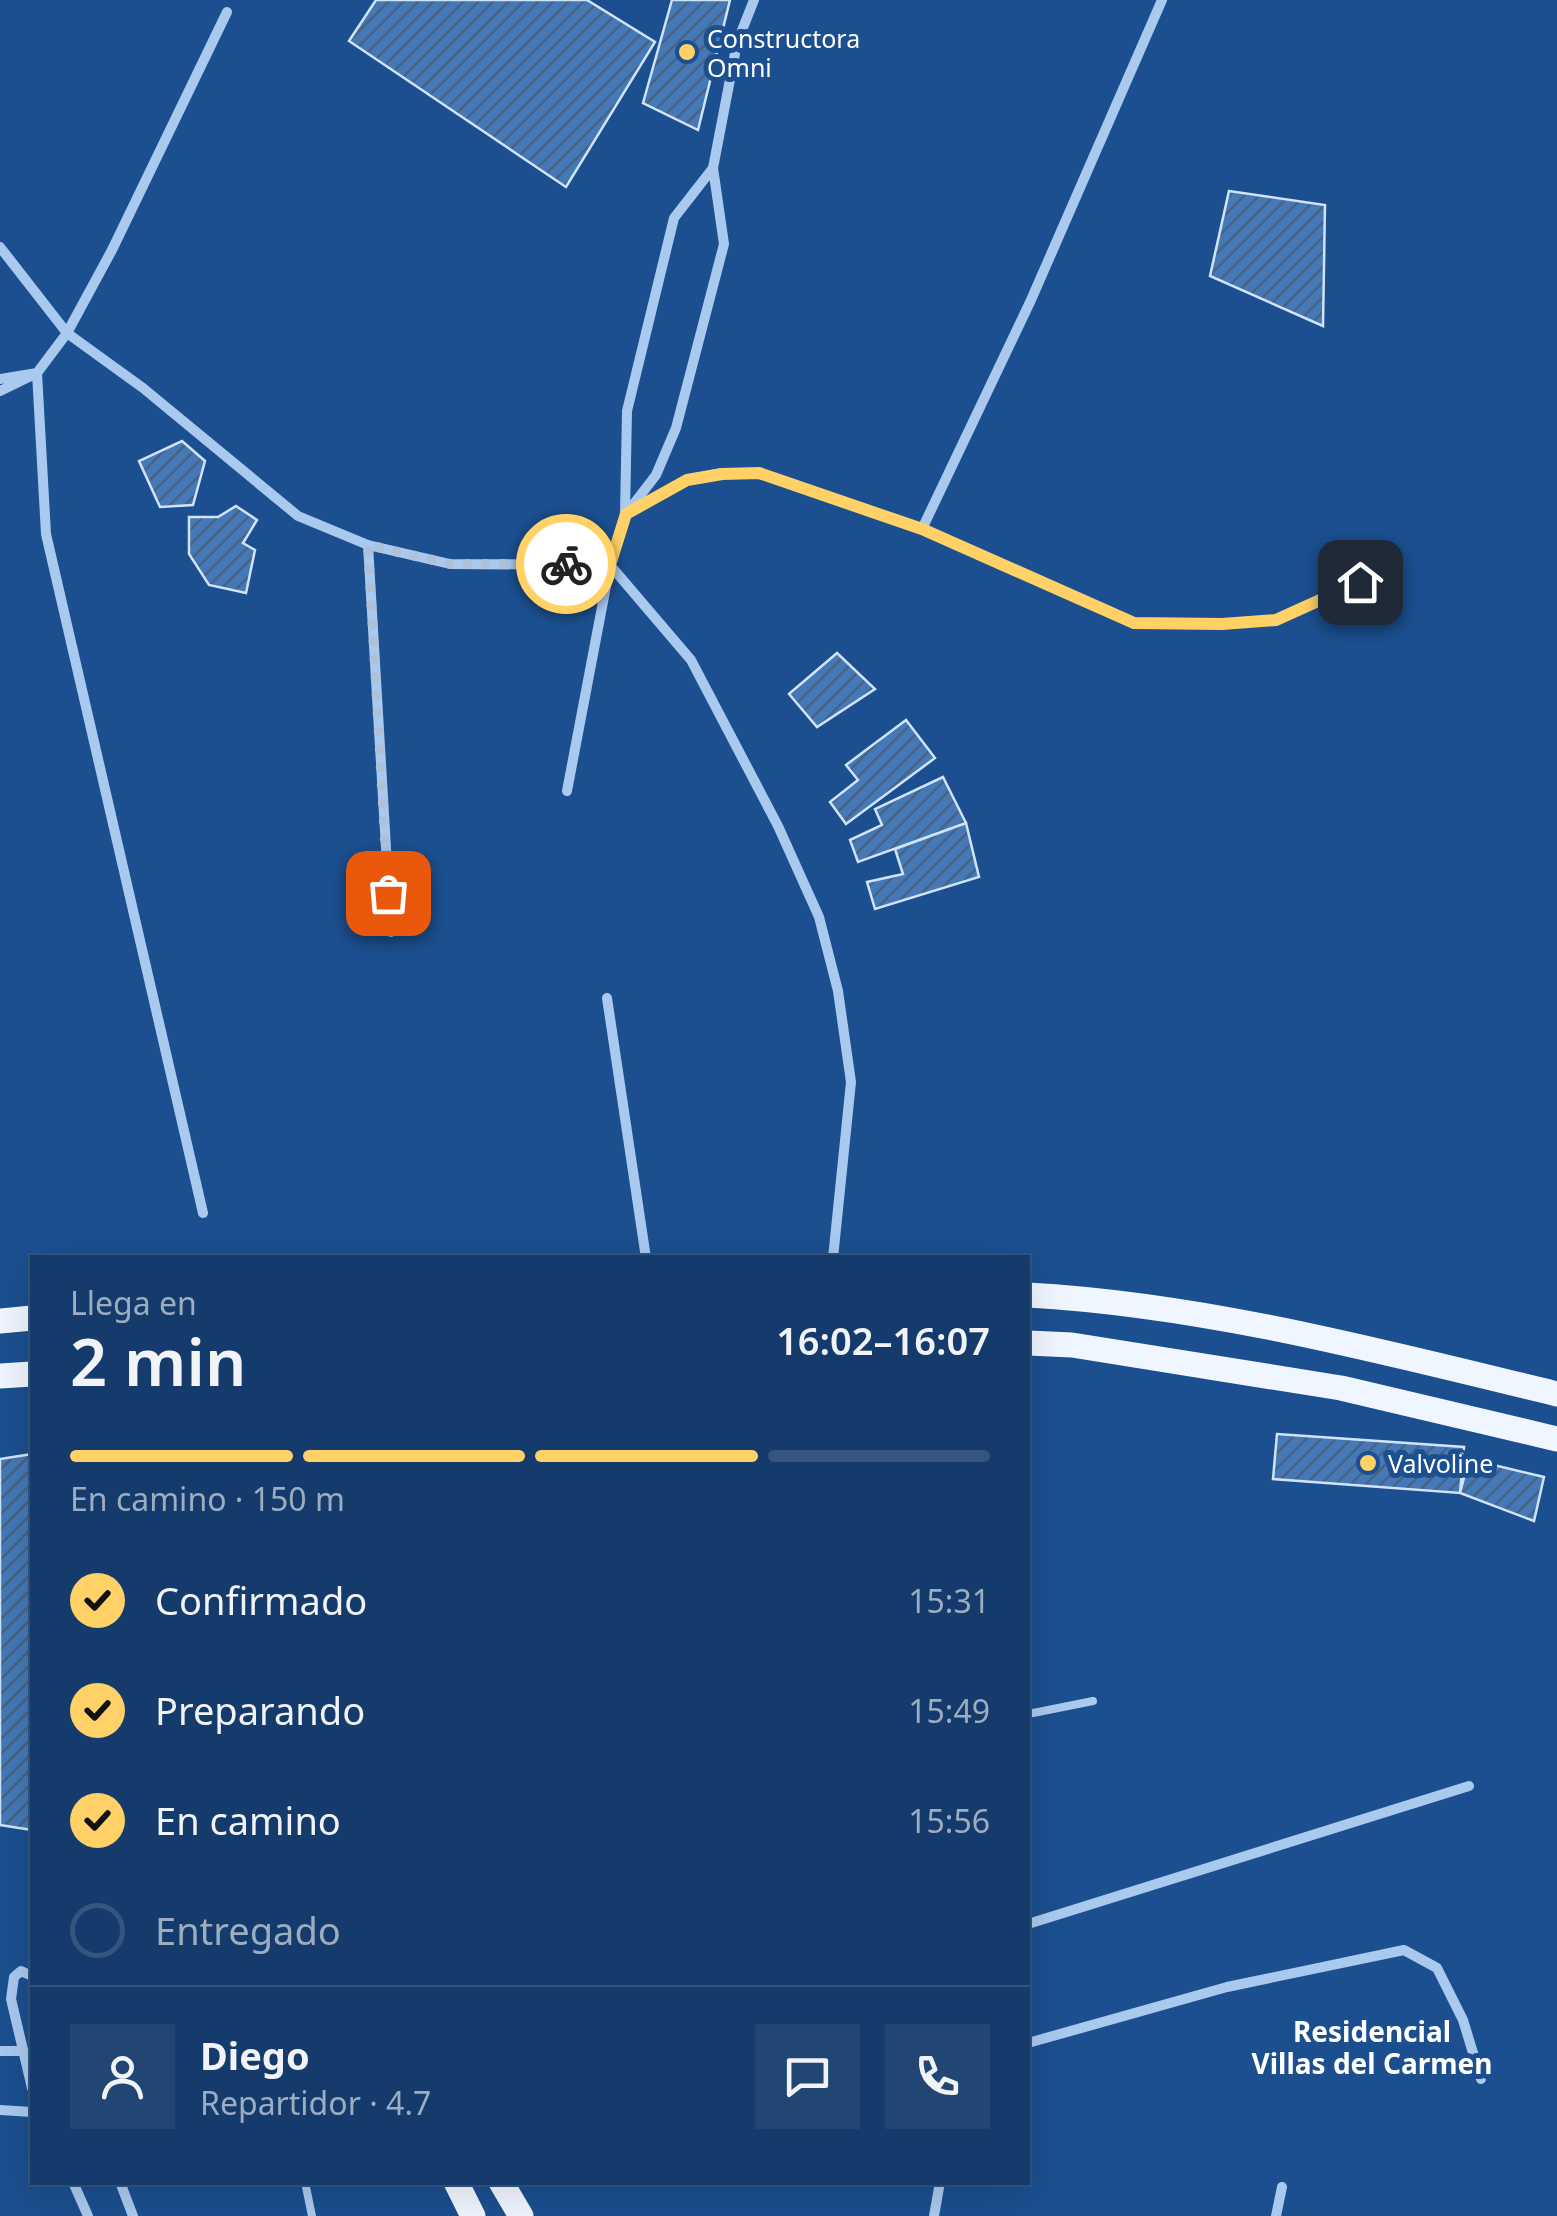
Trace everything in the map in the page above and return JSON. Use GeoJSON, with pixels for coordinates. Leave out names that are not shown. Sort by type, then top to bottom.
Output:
{"type":"FeatureCollection","features":[{"type":"Feature","properties":{"kind":"main road"},"geometry":{"type":"LineString","coordinates":[[1030,1294],[1078,1298],[1306,1334],[1557,1394]]}},
{"type":"Feature","properties":{"kind":"main road"},"geometry":{"type":"LineString","coordinates":[[0,1321],[30,1318]]}},
{"type":"Feature","properties":{"kind":"main road"},"geometry":{"type":"LineString","coordinates":[[1030,1343],[1072,1344],[1342,1388],[1557,1439]]}},
{"type":"Feature","properties":{"kind":"main road"},"geometry":{"type":"LineString","coordinates":[[0,1376],[30,1374]]}},
{"type":"Feature","properties":{"kind":"main road"},"geometry":{"type":"LineString","coordinates":[[458,2185],[473,2216]]}},
{"type":"Feature","properties":{"kind":"main road"},"geometry":{"type":"LineString","coordinates":[[503,2185],[521,2216]]}},
{"type":"Feature","properties":{"kind":"street"},"geometry":{"type":"LineString","coordinates":[[626,514],[656,476],[676,428],[724,244],[714,168],[737,43],[754,0]]}},
{"type":"Feature","properties":{"kind":"street"},"geometry":{"type":"LineString","coordinates":[[922,529],[1032,300],[1162,0]]}},
{"type":"Feature","properties":{"kind":"street"},"geometry":{"type":"LineString","coordinates":[[0,391],[37,373],[67,333],[112,250],[227,12]]}},
{"type":"Feature","properties":{"kind":"street"},"geometry":{"type":"LineString","coordinates":[[567,791],[610,565],[626,514],[627,411],[674,218],[714,168]]}},
{"type":"Feature","properties":{"kind":"street"},"geometry":{"type":"LineString","coordinates":[[0,246],[67,333],[143,388],[298,516],[368,545],[450,564],[610,565],[691,660],[778,826],[818,917],[838,991],[851,1082],[833,1255]]}},
{"type":"Feature","properties":{"kind":"street"},"geometry":{"type":"LineString","coordinates":[[0,379],[37,373]]}},
{"type":"Feature","properties":{"kind":"street"},"geometry":{"type":"LineString","coordinates":[[37,373],[46,534],[202,1213]]}},
{"type":"Feature","properties":{"kind":"street"},"geometry":{"type":"LineString","coordinates":[[626,514],[687,480],[759,473],[922,529],[1134,623],[1276,620],[1360,582]]}},
{"type":"Feature","properties":{"kind":"street"},"geometry":{"type":"LineString","coordinates":[[368,545],[390,932]]}},
{"type":"Feature","properties":{"kind":"street"},"geometry":{"type":"LineString","coordinates":[[607,998],[646,1255]]}},
{"type":"Feature","properties":{"kind":"street"},"geometry":{"type":"LineString","coordinates":[[1030,1923],[1469,1786]]}},
{"type":"Feature","properties":{"kind":"street"},"geometry":{"type":"LineString","coordinates":[[1030,2042],[1227,1987],[1404,1950],[1437,1968],[1464,2020],[1482,2079]]}},
{"type":"Feature","properties":{"kind":"street"},"geometry":{"type":"LineString","coordinates":[[30,1975],[21,1971],[14,1977],[11,1999],[30,2081]]}},
{"type":"Feature","properties":{"kind":"street"},"geometry":{"type":"LineString","coordinates":[[0,2050],[21,2051]]}},
{"type":"Feature","properties":{"kind":"street"},"geometry":{"type":"LineString","coordinates":[[0,2110],[30,2112]]}},
{"type":"Feature","properties":{"kind":"street"},"geometry":{"type":"LineString","coordinates":[[74,2185],[88,2216]]}},
{"type":"Feature","properties":{"kind":"street"},"geometry":{"type":"LineString","coordinates":[[121,2185],[134,2216]]}},
{"type":"Feature","properties":{"kind":"street"},"geometry":{"type":"LineString","coordinates":[[934,2216],[939,2185]]}},
{"type":"Feature","properties":{"kind":"street"},"geometry":{"type":"LineString","coordinates":[[1276,2216],[1282,2188]]}},
{"type":"Feature","properties":{"kind":"lane"},"geometry":{"type":"LineString","coordinates":[[1030,1714],[1093,1701]]}},
{"type":"Feature","properties":{"kind":"lane"},"geometry":{"type":"LineString","coordinates":[[306,2185],[312,2216]]}},
{"type":"Feature","properties":{"kind":"building"},"geometry":{"type":"Polygon","coordinates":[[[376,0],[587,0],[655,42],[566,187],[349,41],[376,0]]]}},
{"type":"Feature","properties":{"kind":"building","name":"Constructora Omni"},"geometry":{"type":"Polygon","coordinates":[[[672,0],[730,0],[698,130],[643,103],[672,0]]]}},
{"type":"Feature","properties":{"kind":"building"},"geometry":{"type":"Polygon","coordinates":[[[1229,191],[1325,205],[1323,326],[1210,276],[1229,191]]]}},
{"type":"Feature","properties":{"kind":"building"},"geometry":{"type":"Polygon","coordinates":[[[182,441],[205,461],[193,505],[160,507],[139,461],[182,441]]]}},
{"type":"Feature","properties":{"kind":"building"},"geometry":{"type":"Polygon","coordinates":[[[236,506],[257,520],[243,543],[255,550],[246,593],[209,585],[189,554],[189,517],[218,517],[236,506]]]}},
{"type":"Feature","properties":{"kind":"building"},"geometry":{"type":"Polygon","coordinates":[[[837,653],[875,689],[817,727],[789,694],[837,653]]]}},
{"type":"Feature","properties":{"kind":"building"},"geometry":{"type":"Polygon","coordinates":[[[906,720],[935,758],[846,824],[830,802],[858,780],[846,765],[906,720]]]}},
{"type":"Feature","properties":{"kind":"building"},"geometry":{"type":"Polygon","coordinates":[[[943,777],[966,823],[858,862],[850,840],[882,825],[875,809],[943,777]]]}},
{"type":"Feature","properties":{"kind":"building"},"geometry":{"type":"Polygon","coordinates":[[[966,823],[979,877],[875,909],[867,882],[903,874],[895,849],[966,823]]]}},
{"type":"Feature","properties":{"kind":"building","name":"Valvoline"},"geometry":{"type":"Polygon","coordinates":[[[1277,1434],[1464,1447],[1460,1493],[1273,1479],[1277,1434]]]}},
{"type":"Feature","properties":{"kind":"building"},"geometry":{"type":"Polygon","coordinates":[[[30,1454],[30,1830],[0,1825],[0,1459],[30,1454]]]}},
{"type":"Feature","properties":{"kind":"building"},"geometry":{"type":"Polygon","coordinates":[[[1469,1459],[1544,1477],[1534,1521],[1460,1493],[1469,1459]]]}},
{"type":"Feature","properties":{"kind":"way so far"},"geometry":{"type":"LineString","coordinates":[[388,893],[368,545],[450,564],[566,564]]}},
{"type":"Feature","properties":{"kind":"place","name":"Constructora Omni"},"geometry":{"type":"Point","coordinates":[687,52]}},
{"type":"Feature","properties":{"kind":"place","name":"Valvoline"},"geometry":{"type":"Point","coordinates":[1368,1463]}},
{"type":"Feature","properties":{"kind":"district","name":"Residencial Villas del Carmen"},"geometry":{"type":"Point","coordinates":[1372,2047]}},
{"type":"Feature","properties":{"kind":"route"},"geometry":{"type":"LineString","coordinates":[[566,564],[610,565],[626,514],[687,480],[759,473],[922,529],[1134,623],[1276,620],[1360,582]]}}]}
